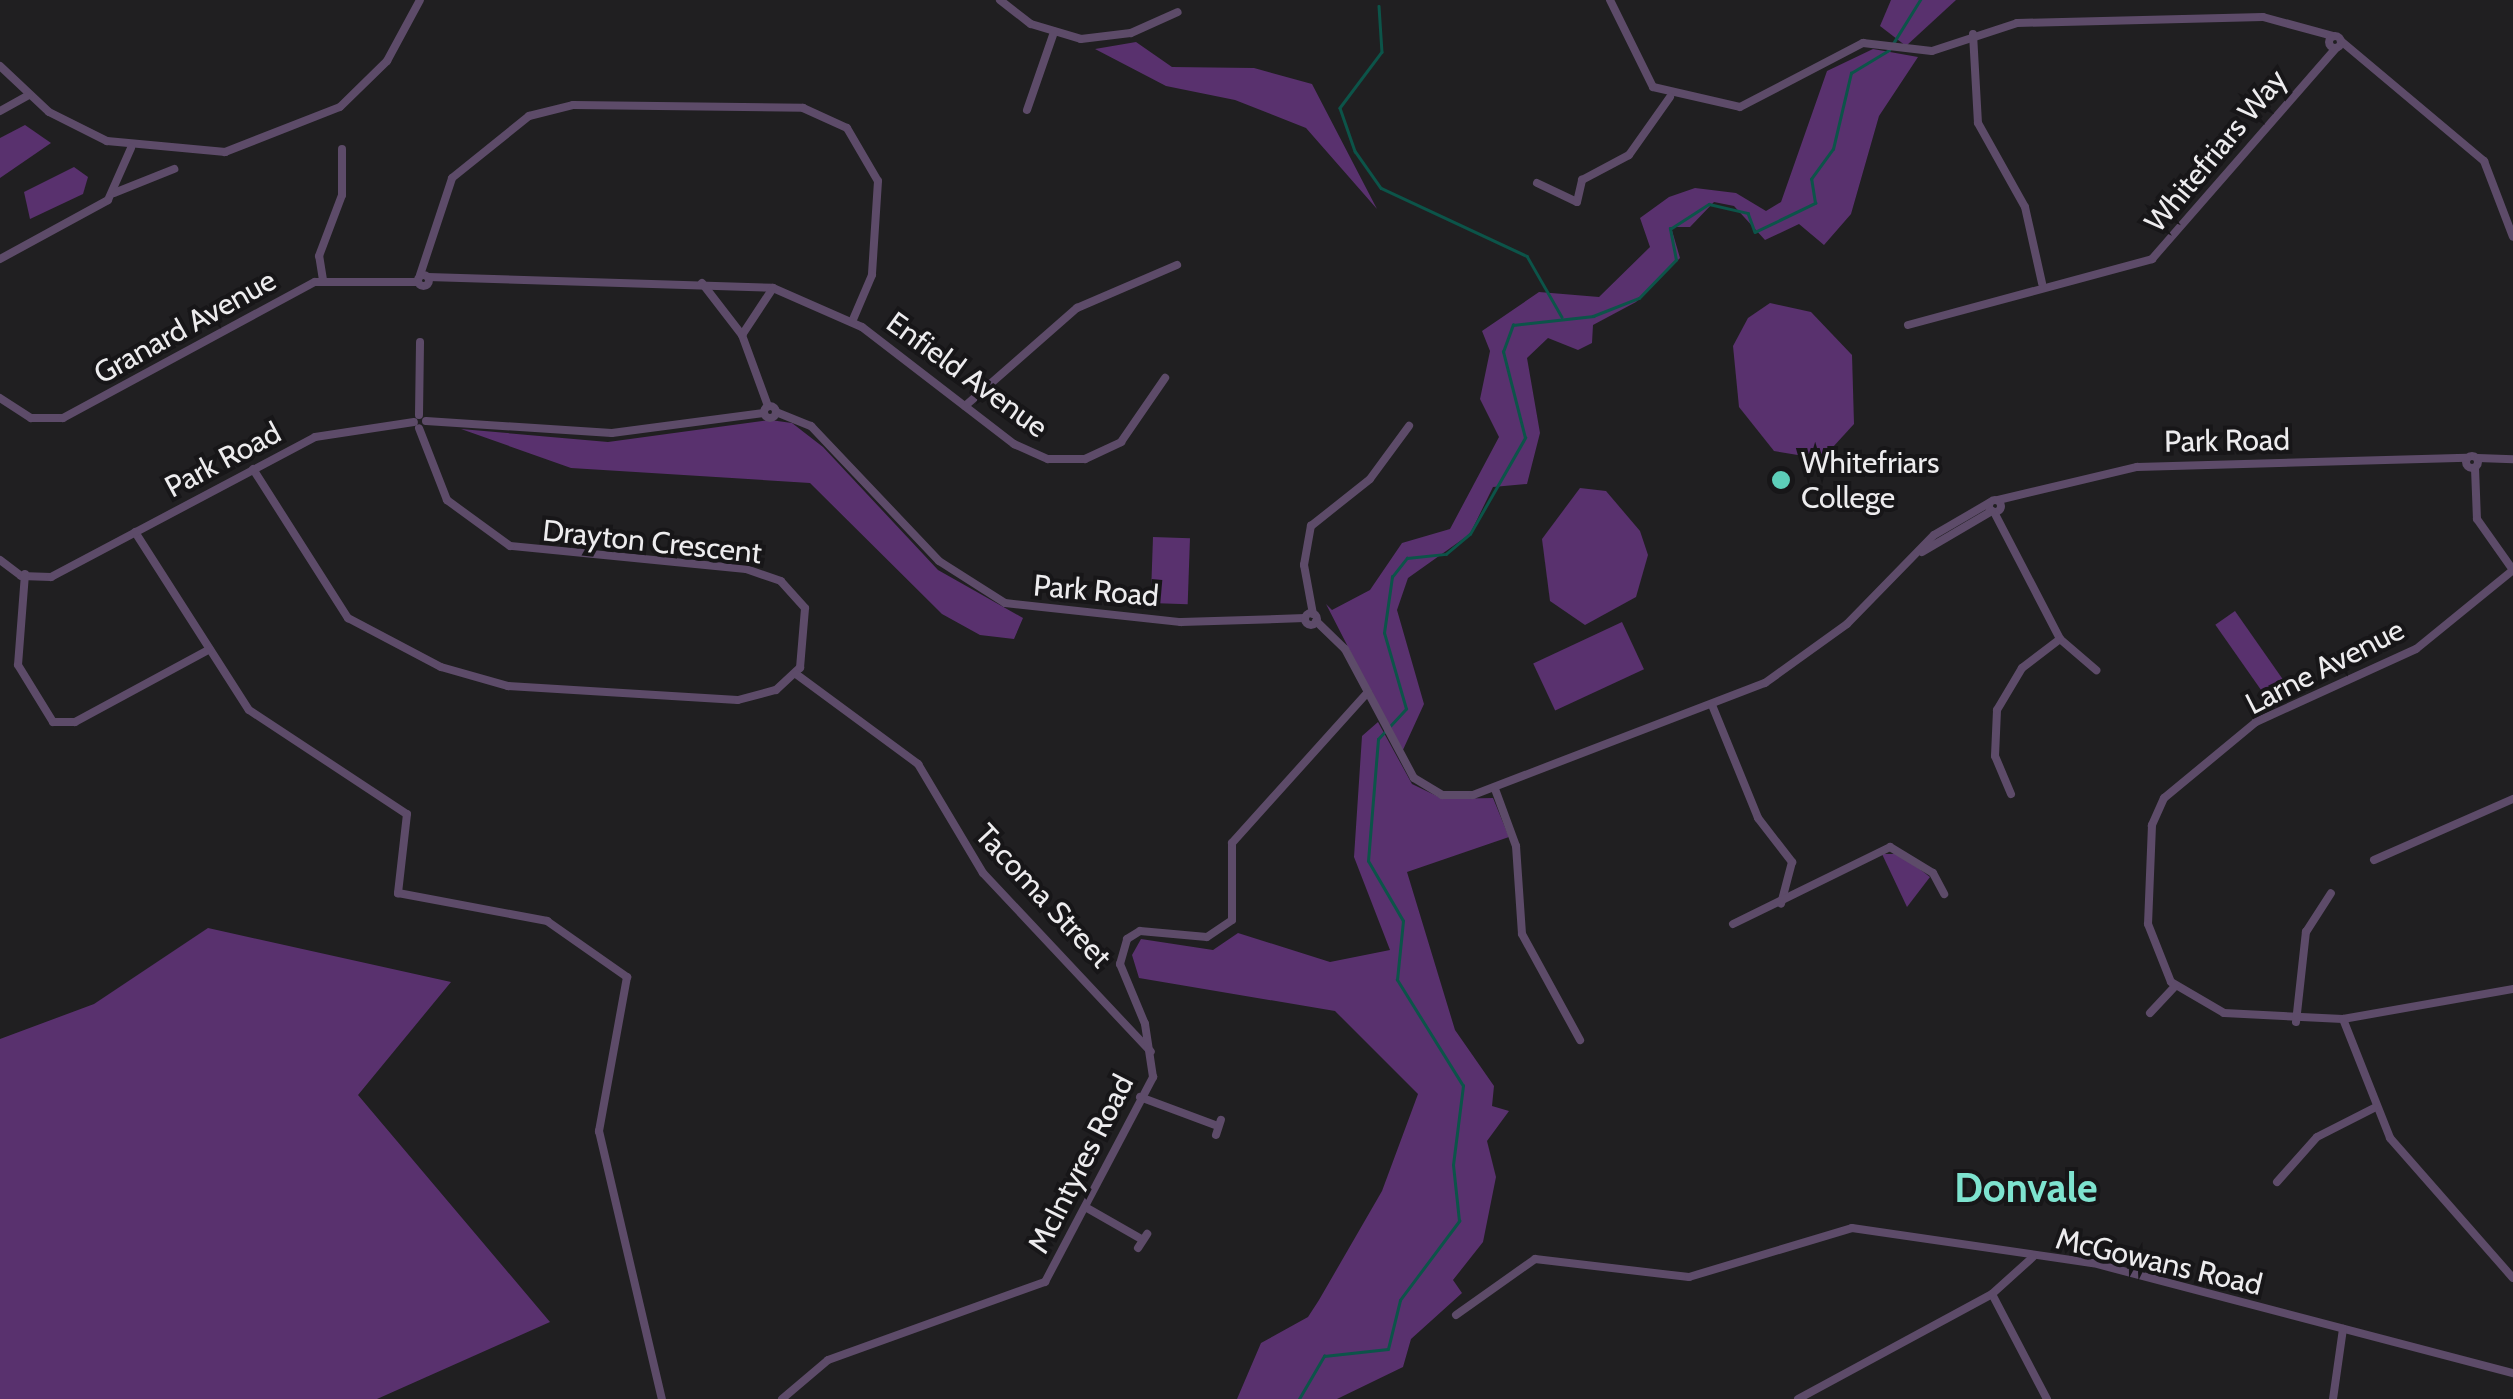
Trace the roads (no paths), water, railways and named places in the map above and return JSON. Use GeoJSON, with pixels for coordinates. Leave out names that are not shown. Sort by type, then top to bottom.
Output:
{"type":"FeatureCollection","features":[{"type":"Feature","properties":{"kind":"street"},"geometry":{"type":"LineString","coordinates":[[0,66],[29,96],[72,126],[131,148],[225,152],[304,127],[371,79],[420,0]]}},
{"type":"Feature","properties":{"kind":"street"},"geometry":{"type":"LineString","coordinates":[[1000,0],[1054,32],[1112,38],[1178,12]]}},
{"type":"Feature","properties":{"kind":"street"},"geometry":{"type":"LineString","coordinates":[[1610,0],[1642,74],[1670,97],[1750,106],[1845,49],[1877,42],[1932,51],[1973,34],[2086,18],[2263,16],[2312,30],[2356,52],[2484,161],[2513,236]]}},
{"type":"Feature","properties":{"kind":"street"},"geometry":{"type":"LineString","coordinates":[[1027,110],[1054,32]]}},
{"type":"Feature","properties":{"kind":"street"},"geometry":{"type":"LineString","coordinates":[[1973,34],[1978,122],[2025,207],[2042,283]]}},
{"type":"Feature","properties":{"kind":"street","name":"Whitefriars Way"},"geometry":{"type":"LineString","coordinates":[[1908,325],[2042,283],[2160,253],[2334,43]]}},
{"type":"Feature","properties":{"kind":"street"},"geometry":{"type":"LineString","coordinates":[[0,110],[29,96]]}},
{"type":"Feature","properties":{"kind":"street"},"geometry":{"type":"LineString","coordinates":[[1537,184],[1578,202],[1582,180],[1629,156],[1670,97]]}},
{"type":"Feature","properties":{"kind":"street"},"geometry":{"type":"LineString","coordinates":[[423,278],[424,260],[452,178],[529,116],[574,105],[803,108],[847,128],[878,182],[872,275],[852,322]]}},
{"type":"Feature","properties":{"kind":"street"},"geometry":{"type":"LineString","coordinates":[[114,193],[131,148]]}},
{"type":"Feature","properties":{"kind":"street"},"geometry":{"type":"LineString","coordinates":[[323,280],[319,256],[342,195],[342,149]]}},
{"type":"Feature","properties":{"kind":"street"},"geometry":{"type":"LineString","coordinates":[[0,260],[114,193],[174,169]]}},
{"type":"Feature","properties":{"kind":"street"},"geometry":{"type":"LineString","coordinates":[[965,406],[1076,308],[1177,265]]}},
{"type":"Feature","properties":{"kind":"street","name":"Granard Avenue"},"geometry":{"type":"LineString","coordinates":[[0,398],[31,418],[63,418],[323,280],[423,278]]}},
{"type":"Feature","properties":{"kind":"street","name":"Enfield Avenue"},"geometry":{"type":"LineString","coordinates":[[423,278],[706,283],[773,288],[852,322],[1037,456],[1085,459],[1130,434],[1165,378]]}},
{"type":"Feature","properties":{"kind":"street"},"geometry":{"type":"LineString","coordinates":[[706,283],[715,305],[742,336],[769,410]]}},
{"type":"Feature","properties":{"kind":"street"},"geometry":{"type":"LineString","coordinates":[[742,336],[773,288]]}},
{"type":"Feature","properties":{"kind":"street"},"geometry":{"type":"LineString","coordinates":[[420,342],[420,421]]}},
{"type":"Feature","properties":{"kind":"street","name":"Park Road"},"geometry":{"type":"LineString","coordinates":[[25,575],[63,570],[326,433],[420,421],[612,433],[769,410],[811,426],[939,561],[1005,603],[1181,622],[1311,618],[1368,692],[1398,756],[1442,795],[1494,789],[1712,704],[1802,661],[1956,525],[2011,497],[2137,466],[2449,460],[2472,463]]}},
{"type":"Feature","properties":{"kind":"street","name":"Drayton Crescent"},"geometry":{"type":"LineString","coordinates":[[420,421],[447,500],[510,546],[746,568],[781,581],[804,604],[808,626],[796,674]]}},
{"type":"Feature","properties":{"kind":"street"},"geometry":{"type":"LineString","coordinates":[[1311,618],[1304,566],[1311,526],[1370,479],[1409,426]]}},
{"type":"Feature","properties":{"kind":"street"},"geometry":{"type":"LineString","coordinates":[[2513,459],[2472,463],[2477,518],[2513,570]]}},
{"type":"Feature","properties":{"kind":"street"},"geometry":{"type":"LineString","coordinates":[[253,469],[348,618],[441,667],[508,686],[722,700],[768,693],[796,674]]}},
{"type":"Feature","properties":{"kind":"street"},"geometry":{"type":"LineString","coordinates":[[1996,507],[2060,639],[2096,670]]}},
{"type":"Feature","properties":{"kind":"street"},"geometry":{"type":"LineString","coordinates":[[135,532],[249,710],[407,814],[396,888],[428,905],[546,921],[628,977],[599,1131],[662,1399]]}},
{"type":"Feature","properties":{"kind":"street"},"geometry":{"type":"LineString","coordinates":[[3,562],[25,575],[18,665],[52,722],[76,722],[210,649]]}},
{"type":"Feature","properties":{"kind":"street","name":"Larne Avenue"},"geometry":{"type":"LineString","coordinates":[[2175,986],[2148,924],[2158,805],[2256,722],[2416,648],[2513,570]]}},
{"type":"Feature","properties":{"kind":"street"},"geometry":{"type":"LineString","coordinates":[[2011,794],[1995,756],[1996,710],[2022,668],[2060,639]]}},
{"type":"Feature","properties":{"kind":"street","name":"Tacoma Street"},"geometry":{"type":"LineString","coordinates":[[796,674],[918,764],[983,873],[1132,1027],[1154,1057]]}},
{"type":"Feature","properties":{"kind":"street","name":"McIntyres Road"},"geometry":{"type":"LineString","coordinates":[[782,1399],[828,1360],[1045,1282],[1088,1208],[1140,1097],[1154,1057],[1120,964],[1127,939],[1140,931],[1207,937],[1232,920],[1232,844],[1368,692]]}},
{"type":"Feature","properties":{"kind":"street"},"geometry":{"type":"LineString","coordinates":[[1712,704],[1758,818],[1792,862],[1781,904]]}},
{"type":"Feature","properties":{"kind":"street"},"geometry":{"type":"LineString","coordinates":[[1494,789],[1516,846],[1522,934],[1580,1040]]}},
{"type":"Feature","properties":{"kind":"street"},"geometry":{"type":"LineString","coordinates":[[2374,860],[2513,799]]}},
{"type":"Feature","properties":{"kind":"street"},"geometry":{"type":"LineString","coordinates":[[1733,924],[1781,904],[1890,847],[1933,873],[1944,894]]}},
{"type":"Feature","properties":{"kind":"street"},"geometry":{"type":"LineString","coordinates":[[2296,1022],[2306,932],[2331,893]]}},
{"type":"Feature","properties":{"kind":"street"},"geometry":{"type":"LineString","coordinates":[[2150,1013],[2175,986],[2214,1010],[2296,1022],[2343,1019],[2513,989]]}},
{"type":"Feature","properties":{"kind":"street"},"geometry":{"type":"LineString","coordinates":[[2343,1019],[2374,1108],[2393,1143],[2513,1278]]}},
{"type":"Feature","properties":{"kind":"street"},"geometry":{"type":"LineString","coordinates":[[1132,1027],[1145,1024]]}},
{"type":"Feature","properties":{"kind":"street"},"geometry":{"type":"LineString","coordinates":[[1140,1097],[1218,1127]]}},
{"type":"Feature","properties":{"kind":"street"},"geometry":{"type":"LineString","coordinates":[[2277,1182],[2317,1137],[2374,1108]]}},
{"type":"Feature","properties":{"kind":"street"},"geometry":{"type":"LineString","coordinates":[[1088,1208],[1143,1241]]}},
{"type":"Feature","properties":{"kind":"street","name":"McGowans Road"},"geometry":{"type":"LineString","coordinates":[[1456,1314],[1542,1258],[1689,1276],[1852,1228],[2093,1263],[2513,1374]]}},
{"type":"Feature","properties":{"kind":"street"},"geometry":{"type":"LineString","coordinates":[[1798,1399],[1992,1294],[2034,1257]]}},
{"type":"Feature","properties":{"kind":"street"},"geometry":{"type":"LineString","coordinates":[[1992,1294],[2047,1399]]}},
{"type":"Feature","properties":{"kind":"street"},"geometry":{"type":"LineString","coordinates":[[2333,1399],[2343,1329]]}},
{"type":"Feature","properties":{"kind":"waterway"},"geometry":{"type":"LineString","coordinates":[[1299,1399],[1324,1356],[1388,1349],[1400,1300],[1459,1221],[1453,1165],[1463,1086],[1397,980],[1403,921],[1368,861],[1378,739],[1406,709],[1384,633],[1392,577],[1407,558],[1446,554],[1470,534],[1525,438],[1503,352],[1513,325],[1593,316],[1639,298],[1676,260],[1670,229],[1709,204],[1748,213],[1755,232],[1815,203],[1811,179],[1833,149],[1851,73],[1889,50],[1920,0]]}},
{"type":"Feature","properties":{"kind":"waterway"},"geometry":{"type":"LineString","coordinates":[[1379,6],[1382,52],[1340,108],[1355,151],[1381,188],[1527,256],[1562,317]]}},
{"type":"Feature","properties":{"kind":"place","name":"Whitefriars College"},"geometry":{"type":"Point","coordinates":[1781,480]}},
{"type":"Feature","properties":{"kind":"district","name":"Donvale"},"geometry":{"type":"Point","coordinates":[2026,1188]}}]}
